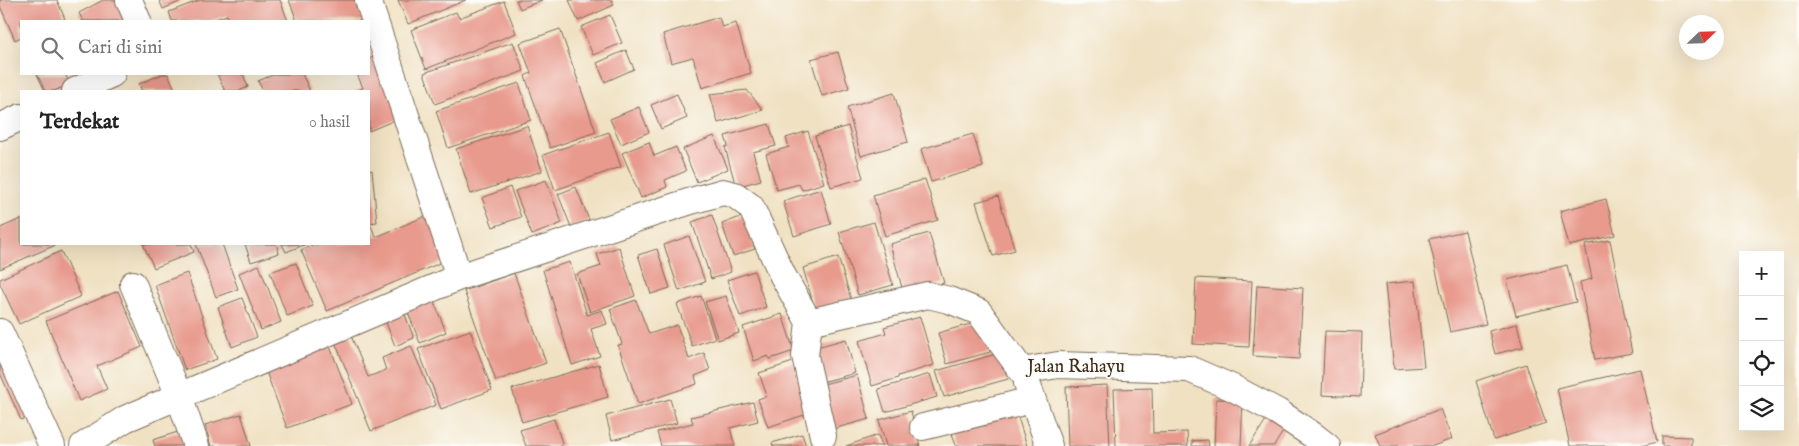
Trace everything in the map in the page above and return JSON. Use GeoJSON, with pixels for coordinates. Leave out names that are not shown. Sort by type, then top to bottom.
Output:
{"type":"FeatureCollection","features":[{"type":"Feature","properties":{"kind":"street"},"geometry":{"type":"LineString","coordinates":[[129,0],[138,20]]}},
{"type":"Feature","properties":{"kind":"street"},"geometry":{"type":"LineString","coordinates":[[368,0],[459,277]]}},
{"type":"Feature","properties":{"kind":"street"},"geometry":{"type":"LineString","coordinates":[[77,90],[110,75]]}},
{"type":"Feature","properties":{"kind":"street"},"geometry":{"type":"LineString","coordinates":[[0,127],[20,117]]}},
{"type":"Feature","properties":{"kind":"street"},"geometry":{"type":"LineString","coordinates":[[83,446],[126,419],[459,277],[723,192],[736,195],[751,207],[783,276],[809,322],[805,356],[823,436]]}},
{"type":"Feature","properties":{"kind":"street"},"geometry":{"type":"LineString","coordinates":[[132,284],[179,396],[196,446]]}},
{"type":"Feature","properties":{"kind":"street","name":"Jalan Rahayu"},"geometry":{"type":"LineString","coordinates":[[809,322],[928,296],[949,300],[979,312],[1022,371],[1058,365],[1189,369],[1233,388],[1278,412],[1327,446]]}},
{"type":"Feature","properties":{"kind":"street"},"geometry":{"type":"LineString","coordinates":[[0,332],[52,446]]}},
{"type":"Feature","properties":{"kind":"street"},"geometry":{"type":"LineString","coordinates":[[1022,371],[1049,446]]}},
{"type":"Feature","properties":{"kind":"street"},"geometry":{"type":"LineString","coordinates":[[923,427],[1032,400]]}},
{"type":"Feature","properties":{"kind":"building"},"geometry":{"type":"Polygon","coordinates":[[[0,0],[57,0],[65,19],[20,20],[20,38],[15,40],[0,6],[0,0]]]}},
{"type":"Feature","properties":{"kind":"building"},"geometry":{"type":"Polygon","coordinates":[[[103,0],[125,0],[135,20],[82,20],[79,13],[103,0]]]}},
{"type":"Feature","properties":{"kind":"building"},"geometry":{"type":"Polygon","coordinates":[[[159,0],[184,0],[163,9],[159,0]]]}},
{"type":"Feature","properties":{"kind":"building"},"geometry":{"type":"Polygon","coordinates":[[[200,0],[280,0],[288,20],[229,20],[227,15],[213,20],[172,20],[169,12],[200,0]]]}},
{"type":"Feature","properties":{"kind":"building"},"geometry":{"type":"Polygon","coordinates":[[[289,0],[356,0],[364,20],[297,20],[289,0]]]}},
{"type":"Feature","properties":{"kind":"building"},"geometry":{"type":"Polygon","coordinates":[[[398,0],[466,0],[408,24],[398,0]]]}},
{"type":"Feature","properties":{"kind":"building"},"geometry":{"type":"Polygon","coordinates":[[[516,0],[542,0],[520,9],[516,0]]]}},
{"type":"Feature","properties":{"kind":"building"},"geometry":{"type":"Polygon","coordinates":[[[569,0],[612,0],[614,5],[578,21],[569,0]]]}},
{"type":"Feature","properties":{"kind":"building"},"geometry":{"type":"Polygon","coordinates":[[[504,1],[516,33],[426,69],[411,30],[456,12],[459,18],[504,1]]]}},
{"type":"Feature","properties":{"kind":"building"},"geometry":{"type":"Polygon","coordinates":[[[610,15],[622,43],[593,55],[581,27],[610,15]]]}},
{"type":"Feature","properties":{"kind":"building"},"geometry":{"type":"Polygon","coordinates":[[[719,17],[722,27],[736,23],[751,73],[702,88],[693,57],[671,63],[663,34],[719,17]]]}},
{"type":"Feature","properties":{"kind":"building"},"geometry":{"type":"Polygon","coordinates":[[[560,29],[596,132],[550,148],[525,76],[531,73],[520,43],[560,29]]]}},
{"type":"Feature","properties":{"kind":"building"},"geometry":{"type":"Polygon","coordinates":[[[513,42],[524,71],[435,104],[424,73],[513,42]]]}},
{"type":"Feature","properties":{"kind":"building"},"geometry":{"type":"Polygon","coordinates":[[[626,50],[634,69],[605,82],[597,63],[626,50]]]}},
{"type":"Feature","properties":{"kind":"building"},"geometry":{"type":"Polygon","coordinates":[[[838,52],[849,88],[822,96],[811,59],[838,52]]]}},
{"type":"Feature","properties":{"kind":"building"},"geometry":{"type":"Polygon","coordinates":[[[375,56],[400,118],[370,131],[370,90],[357,90],[363,88],[357,75],[370,75],[370,58],[375,56]]]}},
{"type":"Feature","properties":{"kind":"building"},"geometry":{"type":"Polygon","coordinates":[[[37,75],[66,75],[70,84],[56,90],[45,90],[37,75]]]}},
{"type":"Feature","properties":{"kind":"building"},"geometry":{"type":"Polygon","coordinates":[[[160,75],[168,75],[176,90],[142,90],[139,84],[160,75]]]}},
{"type":"Feature","properties":{"kind":"building"},"geometry":{"type":"Polygon","coordinates":[[[217,75],[243,75],[248,87],[241,90],[225,90],[217,75]]]}},
{"type":"Feature","properties":{"kind":"building"},"geometry":{"type":"Polygon","coordinates":[[[273,75],[302,75],[310,90],[262,90],[258,81],[273,75]]]}},
{"type":"Feature","properties":{"kind":"building"},"geometry":{"type":"Polygon","coordinates":[[[519,83],[531,120],[448,148],[436,111],[519,83]]]}},
{"type":"Feature","properties":{"kind":"building"},"geometry":{"type":"Polygon","coordinates":[[[747,90],[763,110],[718,123],[710,94],[747,90]]]}},
{"type":"Feature","properties":{"kind":"building"},"geometry":{"type":"Polygon","coordinates":[[[894,93],[908,142],[861,156],[847,107],[894,93]]]}},
{"type":"Feature","properties":{"kind":"building"},"geometry":{"type":"Polygon","coordinates":[[[677,94],[687,118],[661,129],[651,105],[677,94]]]}},
{"type":"Feature","properties":{"kind":"building"},"geometry":{"type":"Polygon","coordinates":[[[639,107],[649,132],[621,144],[610,119],[639,107]]]}},
{"type":"Feature","properties":{"kind":"building"},"geometry":{"type":"Polygon","coordinates":[[[769,124],[776,146],[753,152],[761,180],[736,187],[725,147],[728,146],[725,136],[769,124]]]}},
{"type":"Feature","properties":{"kind":"building"},"geometry":{"type":"Polygon","coordinates":[[[527,126],[542,171],[471,194],[456,149],[527,126]]]}},
{"type":"Feature","properties":{"kind":"building"},"geometry":{"type":"Polygon","coordinates":[[[848,126],[863,178],[831,187],[815,136],[848,126]]]}},
{"type":"Feature","properties":{"kind":"building"},"geometry":{"type":"Polygon","coordinates":[[[808,131],[824,183],[802,190],[799,184],[777,190],[766,154],[789,147],[786,138],[808,131]]]}},
{"type":"Feature","properties":{"kind":"building"},"geometry":{"type":"Polygon","coordinates":[[[609,132],[621,167],[555,190],[543,155],[609,132]]]}},
{"type":"Feature","properties":{"kind":"building"},"geometry":{"type":"Polygon","coordinates":[[[973,134],[983,167],[931,182],[921,149],[973,134]]]}},
{"type":"Feature","properties":{"kind":"building"},"geometry":{"type":"Polygon","coordinates":[[[714,136],[728,169],[697,182],[683,149],[714,136]]]}},
{"type":"Feature","properties":{"kind":"building"},"geometry":{"type":"Polygon","coordinates":[[[649,142],[654,156],[676,147],[686,171],[665,180],[667,187],[641,198],[622,153],[649,142]]]}},
{"type":"Feature","properties":{"kind":"building"},"geometry":{"type":"Polygon","coordinates":[[[372,170],[377,222],[370,223],[370,171],[372,170]]]}},
{"type":"Feature","properties":{"kind":"building"},"geometry":{"type":"Polygon","coordinates":[[[925,179],[938,220],[885,236],[873,195],[925,179]]]}},
{"type":"Feature","properties":{"kind":"building"},"geometry":{"type":"Polygon","coordinates":[[[546,180],[562,223],[532,235],[515,191],[546,180]]]}},
{"type":"Feature","properties":{"kind":"building"},"geometry":{"type":"Polygon","coordinates":[[[510,187],[521,217],[493,227],[482,198],[510,187]]]}},
{"type":"Feature","properties":{"kind":"building"},"geometry":{"type":"Polygon","coordinates":[[[576,187],[589,220],[571,227],[558,194],[576,187]]]}},
{"type":"Feature","properties":{"kind":"building"},"geometry":{"type":"Polygon","coordinates":[[[821,189],[831,224],[794,236],[783,201],[821,189]]]}},
{"type":"Feature","properties":{"kind":"building"},"geometry":{"type":"Polygon","coordinates":[[[998,196],[1015,250],[993,256],[976,202],[998,196]]]}},
{"type":"Feature","properties":{"kind":"building"},"geometry":{"type":"Polygon","coordinates":[[[1606,199],[1615,235],[1569,246],[1560,211],[1606,199]]]}},
{"type":"Feature","properties":{"kind":"building"},"geometry":{"type":"Polygon","coordinates":[[[428,215],[447,260],[327,311],[301,250],[313,245],[370,245],[371,226],[376,237],[428,215]]]}},
{"type":"Feature","properties":{"kind":"building"},"geometry":{"type":"Polygon","coordinates":[[[712,215],[731,272],[711,279],[692,222],[712,215]]]}},
{"type":"Feature","properties":{"kind":"building"},"geometry":{"type":"Polygon","coordinates":[[[743,216],[755,249],[733,256],[722,224],[743,216]]]}},
{"type":"Feature","properties":{"kind":"building"},"geometry":{"type":"Polygon","coordinates":[[[20,219],[20,245],[56,245],[0,269],[0,228],[20,219]]]}},
{"type":"Feature","properties":{"kind":"building"},"geometry":{"type":"Polygon","coordinates":[[[874,222],[893,285],[858,295],[839,232],[874,222]]]}},
{"type":"Feature","properties":{"kind":"building"},"geometry":{"type":"Polygon","coordinates":[[[1465,231],[1486,324],[1450,332],[1429,239],[1465,231]]]}},
{"type":"Feature","properties":{"kind":"building"},"geometry":{"type":"Polygon","coordinates":[[[929,233],[944,283],[904,295],[890,244],[929,233]]]}},
{"type":"Feature","properties":{"kind":"building"},"geometry":{"type":"Polygon","coordinates":[[[689,236],[705,282],[679,291],[664,245],[689,236]]]}},
{"type":"Feature","properties":{"kind":"building"},"geometry":{"type":"Polygon","coordinates":[[[1610,240],[1632,353],[1595,360],[1580,282],[1592,279],[1585,245],[1610,240]]]}},
{"type":"Feature","properties":{"kind":"building"},"geometry":{"type":"Polygon","coordinates":[[[143,245],[191,245],[194,252],[154,268],[143,245]]]}},
{"type":"Feature","properties":{"kind":"building"},"geometry":{"type":"Polygon","coordinates":[[[196,245],[222,245],[238,289],[216,297],[196,245]]]}},
{"type":"Feature","properties":{"kind":"building"},"geometry":{"type":"Polygon","coordinates":[[[245,245],[276,245],[279,253],[251,262],[245,245]]]}},
{"type":"Feature","properties":{"kind":"building"},"geometry":{"type":"Polygon","coordinates":[[[282,245],[304,245],[286,252],[282,245]]]}},
{"type":"Feature","properties":{"kind":"building"},"geometry":{"type":"Polygon","coordinates":[[[619,247],[635,296],[590,312],[577,274],[601,266],[597,254],[619,247]]]}},
{"type":"Feature","properties":{"kind":"building"},"geometry":{"type":"Polygon","coordinates":[[[657,249],[670,288],[651,294],[638,255],[657,249]]]}},
{"type":"Feature","properties":{"kind":"building"},"geometry":{"type":"Polygon","coordinates":[[[61,251],[81,296],[19,324],[0,284],[0,279],[61,251]]]}},
{"type":"Feature","properties":{"kind":"building"},"geometry":{"type":"Polygon","coordinates":[[[838,257],[851,299],[815,310],[803,268],[838,257]]]}},
{"type":"Feature","properties":{"kind":"building"},"geometry":{"type":"Polygon","coordinates":[[[570,262],[587,315],[602,310],[607,324],[591,329],[600,356],[572,365],[543,270],[570,262]]]}},
{"type":"Feature","properties":{"kind":"building"},"geometry":{"type":"Polygon","coordinates":[[[296,263],[313,306],[287,316],[270,272],[296,263]]]}},
{"type":"Feature","properties":{"kind":"building"},"geometry":{"type":"Polygon","coordinates":[[[259,265],[281,322],[261,330],[239,273],[259,265]]]}},
{"type":"Feature","properties":{"kind":"building"},"geometry":{"type":"Polygon","coordinates":[[[1567,265],[1576,302],[1516,316],[1507,280],[1567,265]]]}},
{"type":"Feature","properties":{"kind":"building"},"geometry":{"type":"Polygon","coordinates":[[[754,271],[766,307],[740,316],[727,280],[754,271]]]}},
{"type":"Feature","properties":{"kind":"building"},"geometry":{"type":"Polygon","coordinates":[[[187,273],[217,359],[185,370],[155,285],[187,273]]]}},
{"type":"Feature","properties":{"kind":"building"},"geometry":{"type":"Polygon","coordinates":[[[514,273],[546,363],[496,381],[464,291],[514,273]]]}},
{"type":"Feature","properties":{"kind":"building"},"geometry":{"type":"Polygon","coordinates":[[[1196,278],[1252,281],[1249,347],[1193,344],[1196,278]]]}},
{"type":"Feature","properties":{"kind":"building"},"geometry":{"type":"Polygon","coordinates":[[[1415,281],[1424,367],[1394,369],[1385,284],[1415,281]]]}},
{"type":"Feature","properties":{"kind":"building"},"geometry":{"type":"Polygon","coordinates":[[[1257,285],[1303,288],[1299,359],[1253,356],[1257,285]]]}},
{"type":"Feature","properties":{"kind":"building"},"geometry":{"type":"Polygon","coordinates":[[[118,291],[142,347],[97,366],[107,389],[79,401],[46,321],[118,291]]]}},
{"type":"Feature","properties":{"kind":"building"},"geometry":{"type":"Polygon","coordinates":[[[701,296],[715,338],[692,346],[677,304],[701,296]]]}},
{"type":"Feature","properties":{"kind":"building"},"geometry":{"type":"Polygon","coordinates":[[[726,296],[739,333],[718,340],[705,302],[726,296]]]}},
{"type":"Feature","properties":{"kind":"building"},"geometry":{"type":"Polygon","coordinates":[[[242,298],[257,337],[232,347],[218,307],[242,298]]]}},
{"type":"Feature","properties":{"kind":"building"},"geometry":{"type":"Polygon","coordinates":[[[433,299],[446,332],[420,343],[407,310],[433,299]]]}},
{"type":"Feature","properties":{"kind":"building"},"geometry":{"type":"Polygon","coordinates":[[[636,300],[649,334],[677,325],[689,359],[704,353],[710,370],[695,376],[697,384],[638,404],[618,345],[622,344],[610,309],[636,300]]]}},
{"type":"Feature","properties":{"kind":"building"},"geometry":{"type":"Polygon","coordinates":[[[404,312],[414,338],[395,346],[385,320],[404,312]]]}},
{"type":"Feature","properties":{"kind":"building"},"geometry":{"type":"Polygon","coordinates":[[[782,314],[794,351],[770,359],[768,356],[754,361],[743,327],[782,314]]]}},
{"type":"Feature","properties":{"kind":"building"},"geometry":{"type":"Polygon","coordinates":[[[920,317],[934,365],[872,386],[859,341],[886,333],[884,327],[920,317]]]}},
{"type":"Feature","properties":{"kind":"building"},"geometry":{"type":"Polygon","coordinates":[[[981,321],[990,352],[947,364],[938,333],[981,321]]]}},
{"type":"Feature","properties":{"kind":"building"},"geometry":{"type":"Polygon","coordinates":[[[1517,324],[1523,347],[1495,354],[1489,331],[1517,324]]]}},
{"type":"Feature","properties":{"kind":"building"},"geometry":{"type":"Polygon","coordinates":[[[470,330],[492,390],[441,409],[418,349],[470,330]]]}},
{"type":"Feature","properties":{"kind":"building"},"geometry":{"type":"Polygon","coordinates":[[[349,331],[368,377],[386,370],[382,358],[411,346],[436,405],[371,431],[333,337],[349,331]]]}},
{"type":"Feature","properties":{"kind":"building"},"geometry":{"type":"Polygon","coordinates":[[[1325,331],[1362,332],[1360,397],[1322,395],[1325,331]]]}},
{"type":"Feature","properties":{"kind":"building"},"geometry":{"type":"Polygon","coordinates":[[[846,339],[855,373],[815,384],[806,350],[846,339]]]}},
{"type":"Feature","properties":{"kind":"building"},"geometry":{"type":"Polygon","coordinates":[[[329,344],[352,404],[287,428],[265,369],[329,344]]]}},
{"type":"Feature","properties":{"kind":"building"},"geometry":{"type":"Polygon","coordinates":[[[0,349],[31,416],[21,420],[0,373],[0,349]]]}},
{"type":"Feature","properties":{"kind":"building"},"geometry":{"type":"Polygon","coordinates":[[[1000,353],[1008,379],[944,397],[936,371],[1000,353]]]}},
{"type":"Feature","properties":{"kind":"building"},"geometry":{"type":"Polygon","coordinates":[[[793,362],[810,413],[768,427],[758,399],[767,396],[759,373],[793,362]]]}},
{"type":"Feature","properties":{"kind":"building"},"geometry":{"type":"Polygon","coordinates":[[[599,364],[608,397],[522,422],[512,389],[599,364]]]}},
{"type":"Feature","properties":{"kind":"building"},"geometry":{"type":"Polygon","coordinates":[[[1526,364],[1546,423],[1494,440],[1476,381],[1526,364]]]}},
{"type":"Feature","properties":{"kind":"building"},"geometry":{"type":"Polygon","coordinates":[[[1640,369],[1657,442],[1641,446],[1570,446],[1557,388],[1640,369]]]}},
{"type":"Feature","properties":{"kind":"building"},"geometry":{"type":"Polygon","coordinates":[[[930,374],[937,397],[885,412],[878,389],[930,374]]]}},
{"type":"Feature","properties":{"kind":"building"},"geometry":{"type":"Polygon","coordinates":[[[857,375],[869,419],[833,429],[820,385],[857,375]]]}},
{"type":"Feature","properties":{"kind":"building"},"geometry":{"type":"Polygon","coordinates":[[[1107,385],[1110,446],[1068,446],[1066,387],[1107,385]]]}},
{"type":"Feature","properties":{"kind":"building"},"geometry":{"type":"Polygon","coordinates":[[[1152,388],[1153,433],[1187,432],[1188,446],[1116,446],[1114,389],[1152,388]]]}},
{"type":"Feature","properties":{"kind":"building"},"geometry":{"type":"Polygon","coordinates":[[[670,399],[677,423],[612,440],[606,416],[670,399]]]}},
{"type":"Feature","properties":{"kind":"building"},"geometry":{"type":"Polygon","coordinates":[[[1216,399],[1243,400],[1241,446],[1214,446],[1216,399]]]}},
{"type":"Feature","properties":{"kind":"building"},"geometry":{"type":"Polygon","coordinates":[[[753,402],[758,421],[730,428],[735,446],[661,446],[657,432],[693,423],[691,417],[753,402]]]}},
{"type":"Feature","properties":{"kind":"building"},"geometry":{"type":"Polygon","coordinates":[[[1440,409],[1452,439],[1433,446],[1380,446],[1375,434],[1440,409]]]}},
{"type":"Feature","properties":{"kind":"building"},"geometry":{"type":"Polygon","coordinates":[[[911,411],[920,446],[886,446],[879,420],[911,411]]]}},
{"type":"Feature","properties":{"kind":"building"},"geometry":{"type":"Polygon","coordinates":[[[1016,411],[1027,446],[956,446],[952,433],[1016,411]]]}},
{"type":"Feature","properties":{"kind":"building"},"geometry":{"type":"Polygon","coordinates":[[[241,414],[251,446],[211,446],[205,425],[241,414]]]}},
{"type":"Feature","properties":{"kind":"building"},"geometry":{"type":"Polygon","coordinates":[[[1270,414],[1287,425],[1274,446],[1249,446],[1270,414]]]}},
{"type":"Feature","properties":{"kind":"building"},"geometry":{"type":"Polygon","coordinates":[[[554,419],[563,446],[526,446],[520,430],[554,419]]]}},
{"type":"Feature","properties":{"kind":"building"},"geometry":{"type":"Polygon","coordinates":[[[184,430],[189,446],[155,446],[153,440],[184,430]]]}},
{"type":"Feature","properties":{"kind":"building"},"geometry":{"type":"Polygon","coordinates":[[[802,434],[806,446],[773,446],[772,443],[802,434]]]}},
{"type":"Feature","properties":{"kind":"building"},"geometry":{"type":"Polygon","coordinates":[[[878,435],[882,446],[846,446],[878,435]]]}},
{"type":"Feature","properties":{"kind":"building"},"geometry":{"type":"Polygon","coordinates":[[[1662,436],[1691,437],[1691,446],[1662,446],[1662,436]]]}},
{"type":"Feature","properties":{"kind":"building"},"geometry":{"type":"Polygon","coordinates":[[[1208,440],[1209,446],[1192,446],[1192,441],[1208,440]]]}}]}
